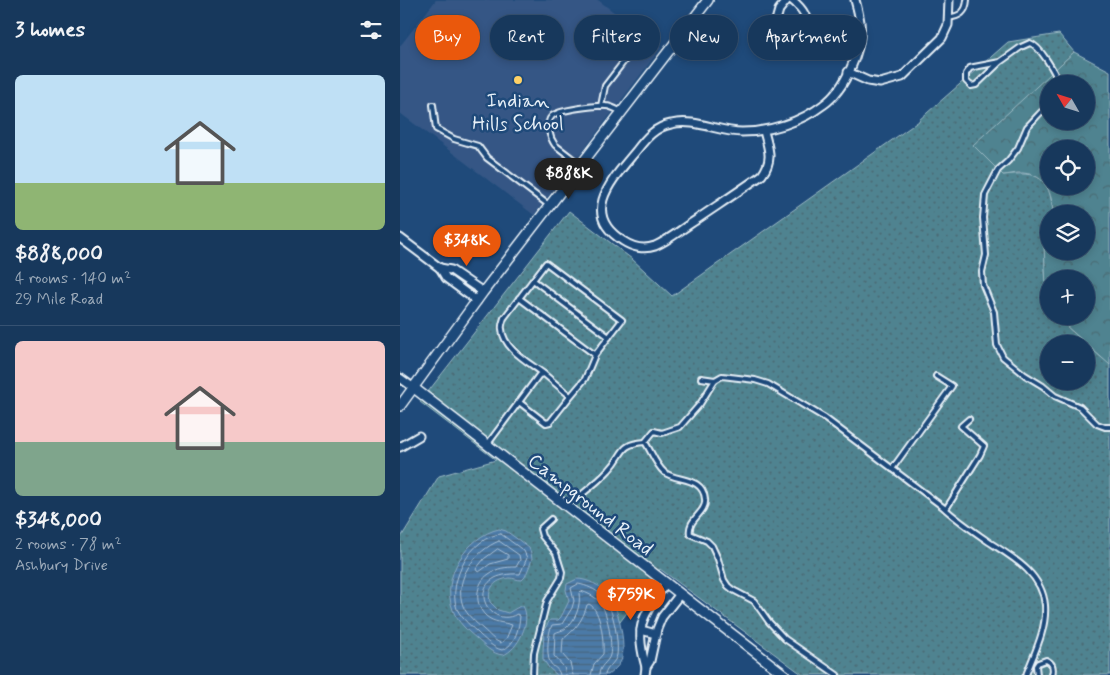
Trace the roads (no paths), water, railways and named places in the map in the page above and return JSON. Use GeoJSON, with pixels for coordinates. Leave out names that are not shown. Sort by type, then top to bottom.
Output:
{"type":"FeatureCollection","features":[{"type":"Feature","properties":{"kind":"street"},"geometry":{"type":"LineString","coordinates":[[400,406],[483,292],[708,0]]}},
{"type":"Feature","properties":{"kind":"street"},"geometry":{"type":"LineString","coordinates":[[787,0],[779,10],[774,24],[783,35],[791,38],[804,34],[807,28],[805,12],[792,0]]}},
{"type":"Feature","properties":{"kind":"street"},"geometry":{"type":"LineString","coordinates":[[764,131],[770,158],[762,175],[680,231],[654,246],[642,248],[627,244],[612,233],[605,223],[601,205],[604,193],[644,141],[652,132],[661,127],[681,122],[739,132],[764,131],[800,118],[823,105],[832,97],[848,72],[859,41],[860,22],[857,0]]}},
{"type":"Feature","properties":{"kind":"street"},"geometry":{"type":"LineString","coordinates":[[848,72],[868,81],[880,83],[902,77],[942,38],[948,18],[949,0]]}},
{"type":"Feature","properties":{"kind":"street"},"geometry":{"type":"LineString","coordinates":[[400,238],[440,268],[446,278],[477,301]]}},
{"type":"Feature","properties":{"kind":"street"},"geometry":{"type":"LineString","coordinates":[[440,268],[451,270],[483,292]]}},
{"type":"Feature","properties":{"kind":"street","name":"Campground Road"},"geometry":{"type":"LineString","coordinates":[[400,378],[785,675]]}},
{"type":"Feature","properties":{"kind":"street"},"geometry":{"type":"LineString","coordinates":[[400,448],[419,436]]}},
{"type":"Feature","properties":{"kind":"street"},"geometry":{"type":"LineString","coordinates":[[645,671],[640,648],[641,623],[666,583]]}},
{"type":"Feature","properties":{"kind":"street"},"geometry":{"type":"LineString","coordinates":[[645,671],[650,661],[662,617],[680,594]]}},
{"type":"Feature","properties":{"kind":"street"},"geometry":{"type":"LineString","coordinates":[[640,630],[656,634]]}},
{"type":"Feature","properties":{"kind":"lane"},"geometry":{"type":"LineString","coordinates":[[948,18],[959,16],[966,10],[967,0]]}},
{"type":"Feature","properties":{"kind":"lane"},"geometry":{"type":"LineString","coordinates":[[1000,62],[970,68],[966,74],[966,81],[971,86],[976,85],[1000,62],[1030,43],[1033,44],[1056,75]]}},
{"type":"Feature","properties":{"kind":"lane"},"geometry":{"type":"LineString","coordinates":[[601,106],[605,86],[625,60]]}},
{"type":"Feature","properties":{"kind":"lane"},"geometry":{"type":"LineString","coordinates":[[433,105],[436,129],[454,139],[478,146],[487,158],[550,206]]}},
{"type":"Feature","properties":{"kind":"lane"},"geometry":{"type":"LineString","coordinates":[[581,165],[555,146],[548,121],[554,114],[568,110],[607,105],[622,112]]}},
{"type":"Feature","properties":{"kind":"lane"},"geometry":{"type":"LineString","coordinates":[[1040,114],[1027,127],[1018,148],[998,170],[985,195],[983,218],[986,255],[982,272],[983,285],[994,312],[997,346],[1003,357],[1055,396],[1080,407],[1097,424],[1110,427]]}},
{"type":"Feature","properties":{"kind":"lane"},"geometry":{"type":"LineString","coordinates":[[519,402],[546,423],[550,422],[585,379],[595,355],[622,320],[546,263],[504,318],[501,328],[504,338],[510,347],[569,395],[569,398]]}},
{"type":"Feature","properties":{"kind":"lane"},"geometry":{"type":"LineString","coordinates":[[533,280],[609,337]]}},
{"type":"Feature","properties":{"kind":"lane"},"geometry":{"type":"LineString","coordinates":[[519,298],[595,355]]}},
{"type":"Feature","properties":{"kind":"lane"},"geometry":{"type":"LineString","coordinates":[[488,446],[539,375],[544,374]]}},
{"type":"Feature","properties":{"kind":"lane"},"geometry":{"type":"LineString","coordinates":[[582,495],[609,470],[627,446],[633,443],[645,442],[654,431],[662,433],[673,430],[684,423],[700,404],[715,380],[722,376],[755,380],[768,384],[825,418],[946,509],[963,524],[1021,564],[1032,575],[1041,588],[1045,605],[1040,637],[1026,675]]}},
{"type":"Feature","properties":{"kind":"lane"},"geometry":{"type":"LineString","coordinates":[[892,469],[952,386],[936,376]]}},
{"type":"Feature","properties":{"kind":"lane"},"geometry":{"type":"LineString","coordinates":[[701,378],[715,380]]}},
{"type":"Feature","properties":{"kind":"lane"},"geometry":{"type":"LineString","coordinates":[[946,509],[984,446],[961,426],[969,419]]}},
{"type":"Feature","properties":{"kind":"lane"},"geometry":{"type":"LineString","coordinates":[[645,442],[664,471],[692,481],[702,491],[705,504],[689,529],[693,536],[707,541],[712,546],[728,586],[754,601],[769,622],[786,639],[837,675]]}},
{"type":"Feature","properties":{"kind":"lane"},"geometry":{"type":"LineString","coordinates":[[532,675],[534,653],[547,601],[561,578],[562,572],[556,553],[541,533],[540,528],[551,519]]}},
{"type":"Feature","properties":{"kind":"lane"},"geometry":{"type":"LineString","coordinates":[[1037,675],[1036,670],[1040,660],[1046,660],[1052,665],[1052,675]]}},
{"type":"Feature","properties":{"kind":"water"},"geometry":{"type":"Polygon","coordinates":[[[499,529],[506,531],[529,548],[532,559],[522,580],[509,578],[496,583],[491,589],[490,602],[498,610],[508,613],[523,606],[525,612],[525,627],[522,634],[514,647],[503,655],[489,649],[463,626],[453,610],[450,598],[453,572],[459,560],[476,540],[487,533],[499,529]]]}},
{"type":"Feature","properties":{"kind":"water"},"geometry":{"type":"Polygon","coordinates":[[[577,579],[594,583],[608,593],[618,616],[623,654],[621,661],[608,675],[557,675],[543,659],[544,630],[550,620],[558,620],[561,617],[569,601],[566,590],[567,584],[577,579]]]}},
{"type":"Feature","properties":{"kind":"place","name":"Indian Hills School"},"geometry":{"type":"Point","coordinates":[518,80]}}]}
